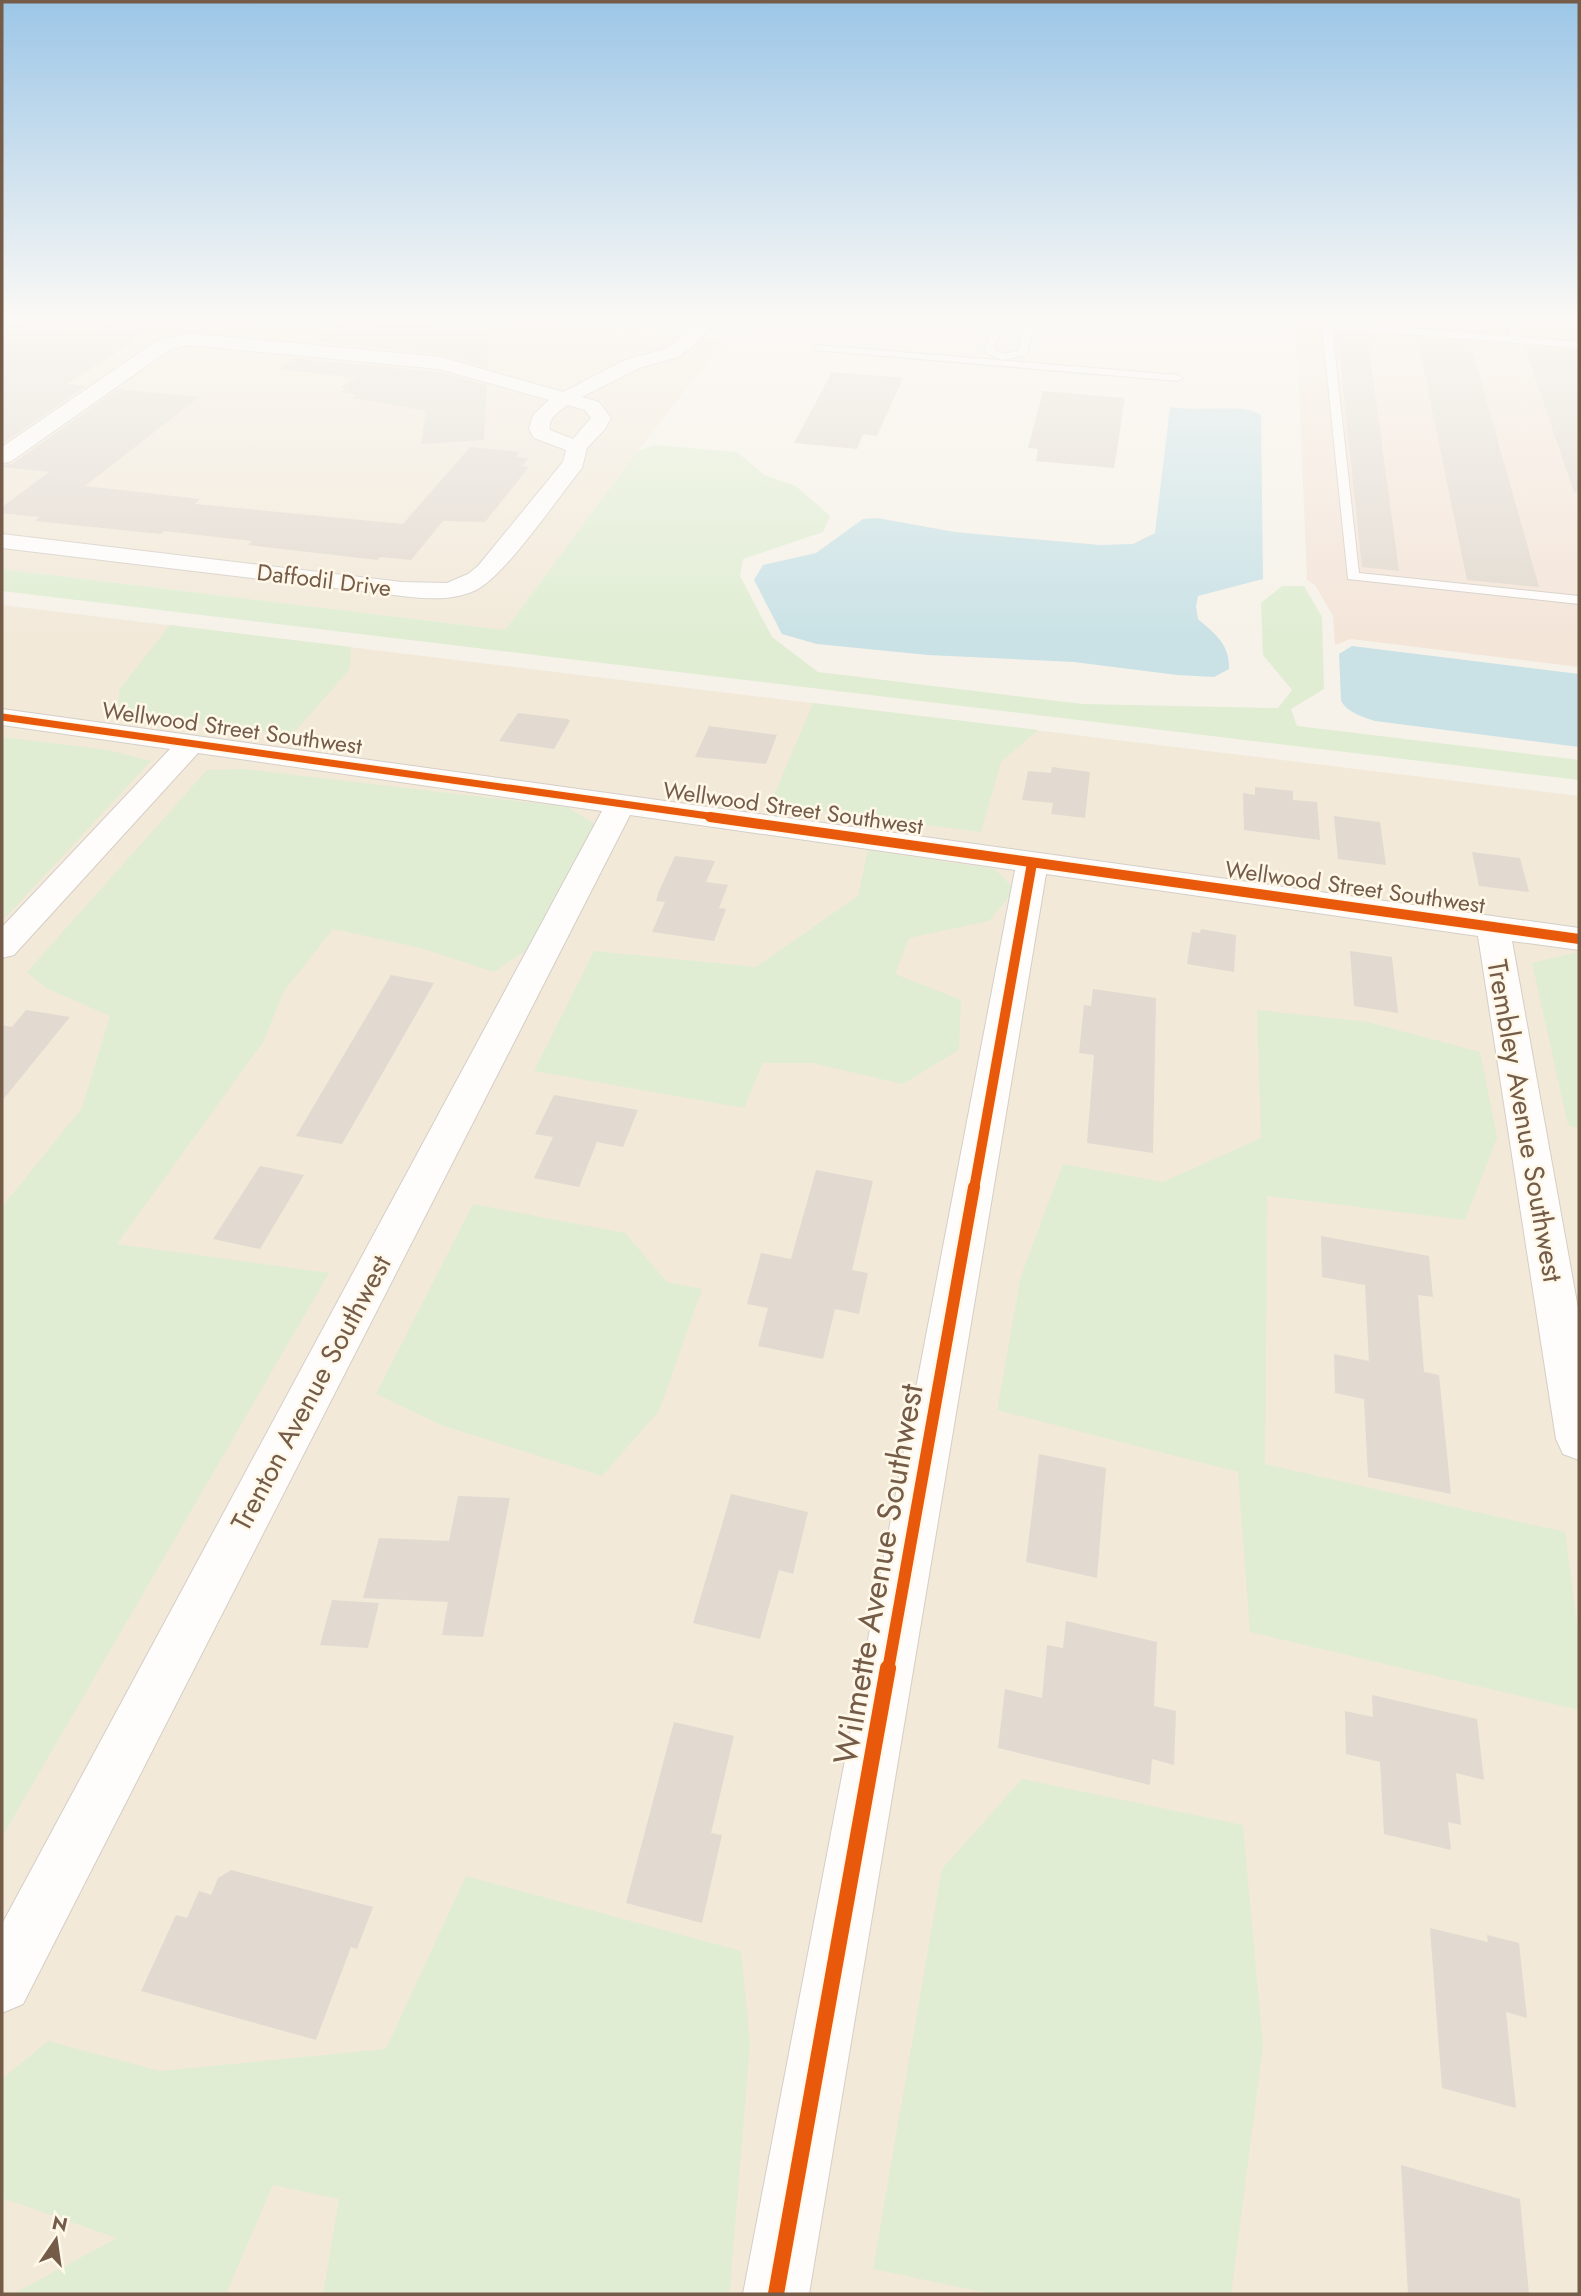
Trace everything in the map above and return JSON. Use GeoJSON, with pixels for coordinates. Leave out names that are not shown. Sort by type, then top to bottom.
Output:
{"type":"FeatureCollection","features":[{"type":"Feature","properties":{"kind":"street"},"geometry":{"type":"LineString","coordinates":[[2,457],[52,422]]}},
{"type":"Feature","properties":{"kind":"street"},"geometry":{"type":"LineString","coordinates":[[539,422],[541,434],[577,447]]}},
{"type":"Feature","properties":{"kind":"street","name":"Daffodil Drive"},"geometry":{"type":"LineString","coordinates":[[2,541],[402,589],[458,590],[474,583],[487,571],[574,463],[577,447],[599,422]]}},
{"type":"Feature","properties":{"kind":"street","name":"Wellwood Street Southwest"},"geometry":{"type":"LineString","coordinates":[[2,717],[1579,939]]}},
{"type":"Feature","properties":{"kind":"street"},"geometry":{"type":"LineString","coordinates":[[2,947],[192,743]]}},
{"type":"Feature","properties":{"kind":"street","name":"Trenton Avenue Southwest"},"geometry":{"type":"LineString","coordinates":[[2,1983],[621,804]]}},
{"type":"Feature","properties":{"kind":"street","name":"Wilmette Avenue Southwest"},"geometry":{"type":"LineString","coordinates":[[776,2294],[1032,863]]}},
{"type":"Feature","properties":{"kind":"street","name":"Trembley Avenue Southwest"},"geometry":{"type":"LineString","coordinates":[[1493,927],[1579,1439]]}},
{"type":"Feature","properties":{"kind":"lane"},"geometry":{"type":"LineString","coordinates":[[1337,422],[1353,576],[1579,600]]}},
{"type":"Feature","properties":{"kind":"shaded area"},"geometry":{"type":"Polygon","coordinates":[[[2,422],[660,422],[505,630],[2,569],[2,422]]]}},
{"type":"Feature","properties":{"kind":"shaded area"},"geometry":{"type":"Polygon","coordinates":[[[1300,422],[1579,422],[1579,667],[1351,639],[1335,645],[1333,616],[1315,585],[1307,580],[1300,422]]]}},
{"type":"Feature","properties":{"kind":"shaded area"},"geometry":{"type":"Polygon","coordinates":[[[2,605],[1579,796],[1579,2294],[2,2294],[2,605]]]}},
{"type":"Feature","properties":{"kind":"green space"},"geometry":{"type":"Polygon","coordinates":[[[654,445],[737,452],[764,475],[796,486],[830,516],[823,532],[743,559],[740,576],[772,637],[818,672],[1083,704],[1278,708],[1292,690],[1263,655],[1261,603],[1282,586],[1304,586],[1322,617],[1324,689],[1291,709],[1297,726],[1579,760],[1579,780],[2,591],[2,569],[505,630],[637,452],[654,445]]]}},
{"type":"Feature","properties":{"kind":"green space"},"geometry":{"type":"Polygon","coordinates":[[[170,625],[351,647],[350,669],[291,736],[118,713],[119,690],[170,625]]]}},
{"type":"Feature","properties":{"kind":"green space"},"geometry":{"type":"Polygon","coordinates":[[[813,703],[1038,730],[1001,762],[981,832],[770,805],[813,703]]]}},
{"type":"Feature","properties":{"kind":"green space"},"geometry":{"type":"Polygon","coordinates":[[[2,737],[108,750],[151,761],[2,921],[2,737]]]}},
{"type":"Feature","properties":{"kind":"green space"},"geometry":{"type":"Polygon","coordinates":[[[243,769],[567,807],[596,825],[537,943],[494,972],[421,948],[333,929],[284,991],[263,1042],[117,1244],[329,1273],[2,1837],[2,1207],[82,1108],[110,1016],[46,988],[27,972],[207,770],[243,769]]]}},
{"type":"Feature","properties":{"kind":"green space"},"geometry":{"type":"Polygon","coordinates":[[[868,850],[995,869],[1015,890],[989,921],[909,938],[895,974],[961,1000],[959,1050],[903,1084],[812,1063],[763,1063],[744,1108],[534,1071],[594,951],[756,967],[858,896],[868,850]]]}},
{"type":"Feature","properties":{"kind":"green space"},"geometry":{"type":"Polygon","coordinates":[[[1579,952],[1579,1128],[1568,1125],[1532,963],[1579,952]]]}},
{"type":"Feature","properties":{"kind":"green space"},"geometry":{"type":"Polygon","coordinates":[[[1257,1010],[1368,1022],[1480,1052],[1497,1138],[1465,1220],[1267,1196],[1265,1464],[1565,1532],[1579,1638],[1579,1710],[1250,1632],[1238,1472],[997,1410],[1021,1276],[1063,1164],[1163,1182],[1261,1138],[1257,1010]]]}},
{"type":"Feature","properties":{"kind":"green space"},"geometry":{"type":"Polygon","coordinates":[[[473,1204],[625,1233],[667,1282],[702,1289],[659,1411],[602,1476],[441,1425],[376,1394],[473,1204]]]}},
{"type":"Feature","properties":{"kind":"green space"},"geometry":{"type":"Polygon","coordinates":[[[1022,1779],[1243,1825],[1263,2046],[1231,2294],[992,2294],[873,2269],[942,1869],[1022,1779]]]}},
{"type":"Feature","properties":{"kind":"green space"},"geometry":{"type":"Polygon","coordinates":[[[466,1876],[741,1951],[750,2044],[728,2294],[323,2294],[339,2199],[273,2185],[226,2294],[13,2294],[117,2238],[2,2198],[3,2078],[48,2041],[160,2071],[386,2049],[466,1876]]]}},
{"type":"Feature","properties":{"kind":"water"},"geometry":{"type":"Polygon","coordinates":[[[1168,422],[1261,422],[1263,579],[1198,596],[1196,606],[1198,619],[1220,640],[1229,660],[1229,669],[1214,677],[1074,662],[928,655],[817,644],[782,634],[754,580],[763,565],[816,553],[863,519],[877,518],[955,532],[1100,545],[1133,544],[1155,533],[1168,422]]]}},
{"type":"Feature","properties":{"kind":"water"},"geometry":{"type":"Polygon","coordinates":[[[1352,646],[1579,674],[1579,747],[1375,721],[1356,714],[1341,701],[1339,654],[1352,646]]]}},
{"type":"Feature","properties":{"kind":"building"},"geometry":{"type":"Polygon","coordinates":[[[2,422],[34,422],[2,444],[2,422]]]}},
{"type":"Feature","properties":{"kind":"building"},"geometry":{"type":"Polygon","coordinates":[[[71,422],[167,422],[85,486],[200,499],[195,504],[403,524],[470,447],[520,452],[516,457],[529,458],[522,466],[529,467],[485,522],[443,521],[411,560],[380,557],[377,560],[248,545],[252,541],[35,521],[39,517],[2,513],[2,507],[49,472],[2,467],[12,464],[71,422]]]}},
{"type":"Feature","properties":{"kind":"building"},"geometry":{"type":"Polygon","coordinates":[[[424,422],[485,422],[484,440],[421,444],[424,422]]]}},
{"type":"Feature","properties":{"kind":"building"},"geometry":{"type":"Polygon","coordinates":[[[805,422],[883,422],[877,436],[863,434],[857,449],[794,443],[805,422]]]}},
{"type":"Feature","properties":{"kind":"building"},"geometry":{"type":"Polygon","coordinates":[[[1035,422],[1121,422],[1114,468],[1036,461],[1038,449],[1028,448],[1035,422]]]}},
{"type":"Feature","properties":{"kind":"building"},"geometry":{"type":"Polygon","coordinates":[[[1347,422],[1379,422],[1399,571],[1362,567],[1347,422]]]}},
{"type":"Feature","properties":{"kind":"building"},"geometry":{"type":"Polygon","coordinates":[[[1435,422],[1493,422],[1539,587],[1467,580],[1435,422]]]}},
{"type":"Feature","properties":{"kind":"building"},"geometry":{"type":"Polygon","coordinates":[[[1550,422],[1579,422],[1579,491],[1574,492],[1550,422]]]}},
{"type":"Feature","properties":{"kind":"building"},"geometry":{"type":"Polygon","coordinates":[[[518,713],[570,721],[554,749],[499,741],[518,713]]]}},
{"type":"Feature","properties":{"kind":"building"},"geometry":{"type":"Polygon","coordinates":[[[709,726],[777,735],[766,764],[695,757],[709,726]]]}},
{"type":"Feature","properties":{"kind":"building"},"geometry":{"type":"Polygon","coordinates":[[[1052,767],[1090,772],[1085,818],[1051,814],[1053,803],[1022,800],[1028,771],[1051,773],[1052,767]]]}},
{"type":"Feature","properties":{"kind":"building"},"geometry":{"type":"Polygon","coordinates":[[[1255,787],[1293,791],[1293,800],[1317,802],[1320,840],[1244,830],[1243,793],[1255,795],[1255,787]]]}},
{"type":"Feature","properties":{"kind":"building"},"geometry":{"type":"Polygon","coordinates":[[[1334,816],[1380,822],[1386,865],[1338,859],[1334,816]]]}},
{"type":"Feature","properties":{"kind":"building"},"geometry":{"type":"Polygon","coordinates":[[[1472,852],[1520,858],[1529,892],[1479,886],[1472,852]]]}},
{"type":"Feature","properties":{"kind":"building"},"geometry":{"type":"Polygon","coordinates":[[[675,856],[715,861],[706,882],[728,885],[719,908],[726,909],[714,941],[652,932],[665,902],[656,901],[659,891],[675,856]]]}},
{"type":"Feature","properties":{"kind":"building"},"geometry":{"type":"Polygon","coordinates":[[[1201,929],[1236,935],[1234,972],[1187,964],[1192,932],[1200,933],[1201,929]]]}},
{"type":"Feature","properties":{"kind":"building"},"geometry":{"type":"Polygon","coordinates":[[[1350,951],[1392,957],[1398,1013],[1354,1006],[1350,951]]]}},
{"type":"Feature","properties":{"kind":"building"},"geometry":{"type":"Polygon","coordinates":[[[391,975],[434,983],[342,1144],[296,1136],[391,975]]]}},
{"type":"Feature","properties":{"kind":"building"},"geometry":{"type":"Polygon","coordinates":[[[1093,989],[1156,998],[1153,1153],[1087,1143],[1094,1055],[1079,1053],[1084,1005],[1091,1006],[1093,989]]]}},
{"type":"Feature","properties":{"kind":"building"},"geometry":{"type":"Polygon","coordinates":[[[26,1010],[70,1017],[2,1101],[2,1025],[12,1027],[26,1010]]]}},
{"type":"Feature","properties":{"kind":"building"},"geometry":{"type":"Polygon","coordinates":[[[554,1095],[638,1110],[623,1147],[597,1142],[579,1187],[534,1178],[553,1137],[535,1134],[554,1095]]]}},
{"type":"Feature","properties":{"kind":"building"},"geometry":{"type":"Polygon","coordinates":[[[260,1166],[304,1175],[260,1249],[213,1239],[260,1166]]]}},
{"type":"Feature","properties":{"kind":"building"},"geometry":{"type":"Polygon","coordinates":[[[816,1170],[873,1181],[852,1270],[868,1273],[859,1314],[835,1309],[823,1359],[758,1346],[768,1308],[747,1304],[761,1253],[791,1259],[816,1170]]]}},
{"type":"Feature","properties":{"kind":"building"},"geometry":{"type":"Polygon","coordinates":[[[1321,1236],[1429,1256],[1433,1297],[1418,1295],[1424,1372],[1439,1375],[1451,1494],[1368,1477],[1364,1399],[1335,1393],[1334,1354],[1369,1361],[1365,1285],[1322,1277],[1321,1236]]]}},
{"type":"Feature","properties":{"kind":"building"},"geometry":{"type":"Polygon","coordinates":[[[1039,1454],[1106,1468],[1097,1578],[1026,1562],[1039,1454]]]}},
{"type":"Feature","properties":{"kind":"building"},"geometry":{"type":"Polygon","coordinates":[[[731,1494],[808,1512],[793,1574],[779,1570],[760,1639],[693,1623],[731,1494]]]}},
{"type":"Feature","properties":{"kind":"building"},"geometry":{"type":"Polygon","coordinates":[[[458,1496],[510,1498],[483,1637],[442,1635],[448,1602],[363,1598],[379,1538],[449,1541],[458,1496]]]}},
{"type":"Feature","properties":{"kind":"building"},"geometry":{"type":"Polygon","coordinates":[[[332,1600],[379,1603],[368,1648],[320,1645],[332,1600]]]}},
{"type":"Feature","properties":{"kind":"building"},"geometry":{"type":"Polygon","coordinates":[[[1066,1621],[1157,1642],[1154,1706],[1176,1711],[1174,1765],[1152,1759],[1150,1785],[998,1748],[1005,1689],[1042,1698],[1047,1645],[1063,1648],[1066,1621]]]}},
{"type":"Feature","properties":{"kind":"building"},"geometry":{"type":"Polygon","coordinates":[[[1372,1695],[1477,1719],[1484,1780],[1456,1773],[1461,1825],[1448,1822],[1451,1850],[1384,1834],[1380,1762],[1346,1754],[1345,1711],[1373,1717],[1372,1695]]]}},
{"type":"Feature","properties":{"kind":"building"},"geometry":{"type":"Polygon","coordinates":[[[674,1722],[734,1736],[711,1833],[722,1835],[702,1923],[626,1903],[674,1722]]]}},
{"type":"Feature","properties":{"kind":"building"},"geometry":{"type":"Polygon","coordinates":[[[231,1870],[373,1907],[357,1949],[351,1947],[316,2040],[141,1991],[176,1915],[187,1918],[199,1891],[211,1895],[218,1878],[231,1870]]]}},
{"type":"Feature","properties":{"kind":"building"},"geometry":{"type":"Polygon","coordinates":[[[1430,1928],[1488,1942],[1487,1935],[1519,1943],[1527,2018],[1506,2012],[1516,2108],[1442,2088],[1430,1928]]]}},
{"type":"Feature","properties":{"kind":"building"},"geometry":{"type":"Polygon","coordinates":[[[1401,2165],[1520,2199],[1529,2294],[1408,2294],[1401,2165]]]}},
{"type":"Feature","properties":{"kind":"cycle path"},"geometry":{"type":"LineString","coordinates":[[2,717],[1579,939]]}},
{"type":"Feature","properties":{"kind":"cycle path"},"geometry":{"type":"LineString","coordinates":[[776,2294],[1032,863]]}}]}
